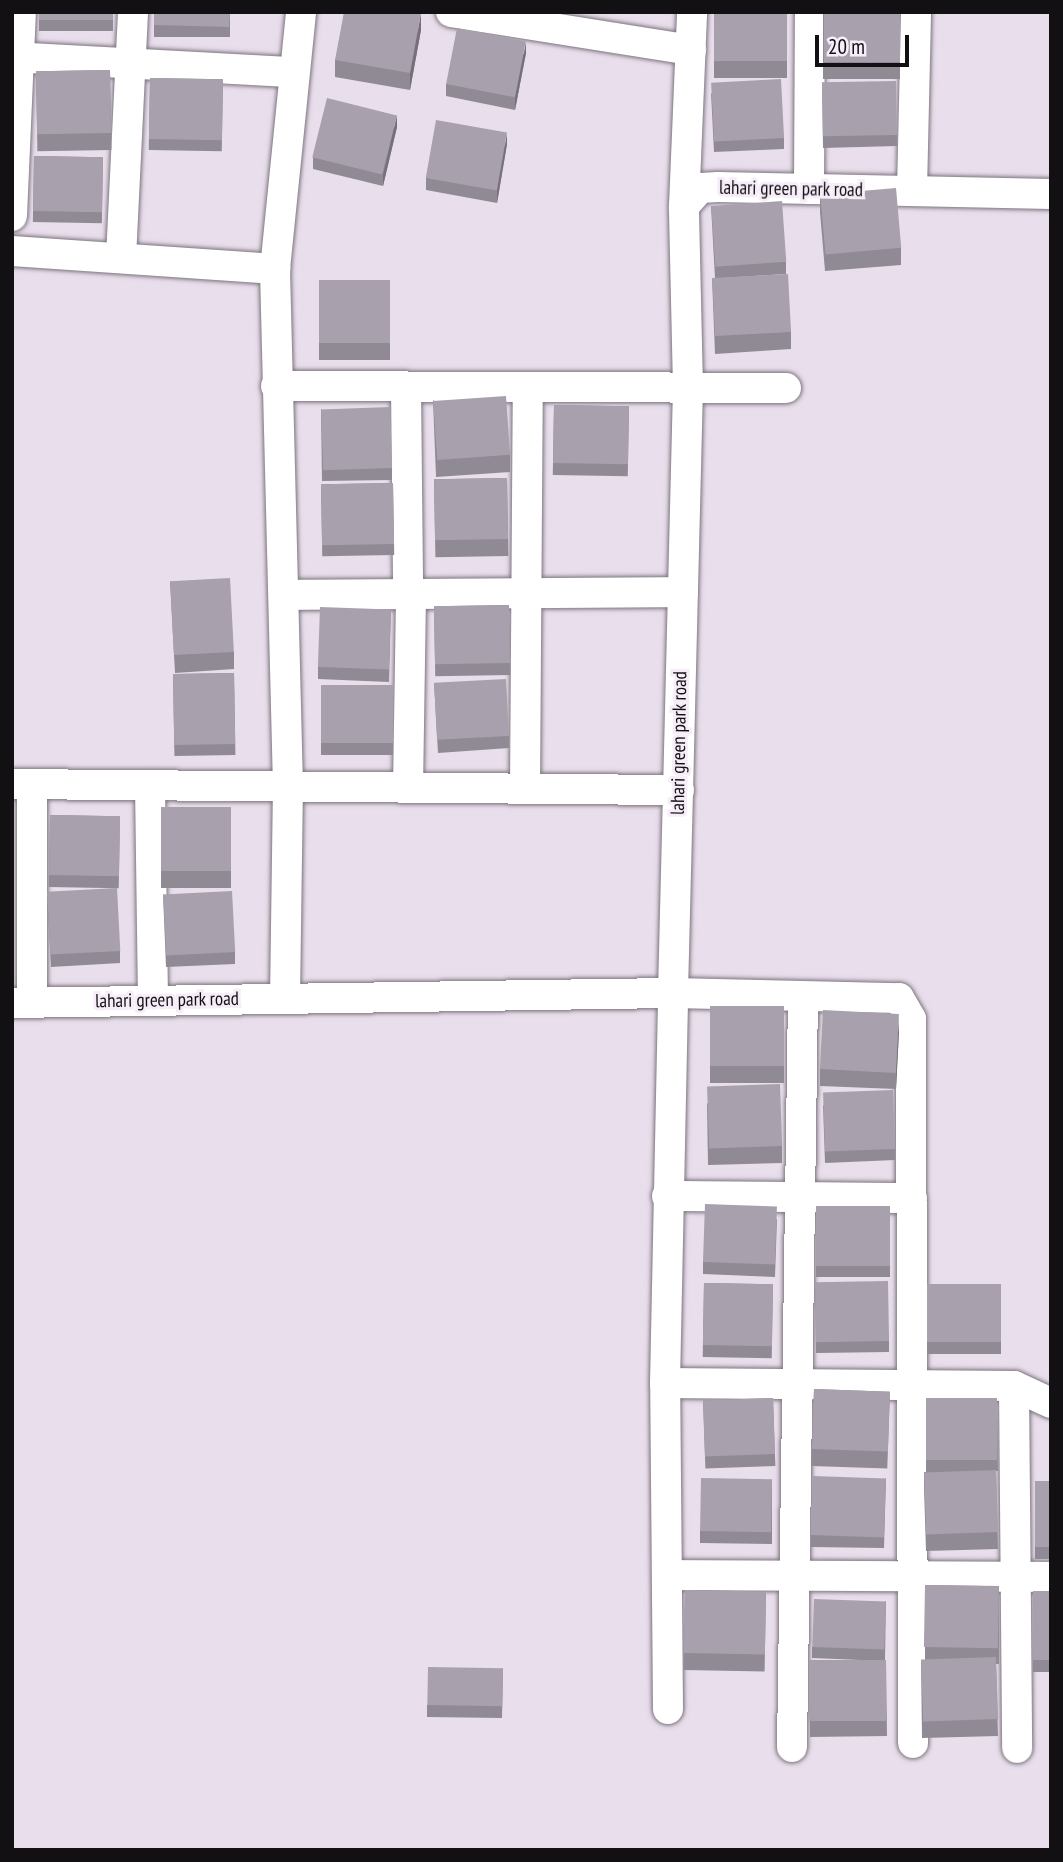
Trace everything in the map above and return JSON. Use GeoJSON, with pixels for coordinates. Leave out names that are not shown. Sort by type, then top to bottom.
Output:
{"type":"FeatureCollection","features":[{"type":"Feature","properties":{"kind":"street"},"geometry":{"type":"LineString","coordinates":[[12,216],[16,57],[22,12]]}},
{"type":"Feature","properties":{"kind":"street"},"geometry":{"type":"LineString","coordinates":[[121,258],[133,12]]}},
{"type":"Feature","properties":{"kind":"street"},"geometry":{"type":"LineString","coordinates":[[285,999],[288,787],[275,269],[301,12]]}},
{"type":"Feature","properties":{"kind":"street"},"geometry":{"type":"LineString","coordinates":[[451,12],[691,50]]}},
{"type":"Feature","properties":{"kind":"street"},"geometry":{"type":"LineString","coordinates":[[684,206],[692,12]]}},
{"type":"Feature","properties":{"kind":"street"},"geometry":{"type":"LineString","coordinates":[[809,189],[810,12]]}},
{"type":"Feature","properties":{"kind":"street"},"geometry":{"type":"LineString","coordinates":[[912,191],[916,12]]}},
{"type":"Feature","properties":{"kind":"street"},"geometry":{"type":"LineString","coordinates":[[16,57],[293,72]]}},
{"type":"Feature","properties":{"kind":"street","name":"lahari green park road"},"geometry":{"type":"LineString","coordinates":[[22,1003],[673,993],[688,388],[684,206],[700,188],[1051,194]]}},
{"type":"Feature","properties":{"kind":"street"},"geometry":{"type":"LineString","coordinates":[[12,251],[275,269]]}},
{"type":"Feature","properties":{"kind":"street"},"geometry":{"type":"LineString","coordinates":[[276,386],[786,388]]}},
{"type":"Feature","properties":{"kind":"street"},"geometry":{"type":"LineString","coordinates":[[406,387],[410,594],[408,788]]}},
{"type":"Feature","properties":{"kind":"street"},"geometry":{"type":"LineString","coordinates":[[526,789],[528,387]]}},
{"type":"Feature","properties":{"kind":"street"},"geometry":{"type":"LineString","coordinates":[[285,595],[683,592]]}},
{"type":"Feature","properties":{"kind":"street"},"geometry":{"type":"LineString","coordinates":[[22,1003],[22,784],[679,790]]}},
{"type":"Feature","properties":{"kind":"street"},"geometry":{"type":"LineString","coordinates":[[150,785],[153,999]]}},
{"type":"Feature","properties":{"kind":"street"},"geometry":{"type":"LineString","coordinates":[[668,1709],[665,1383],[673,993],[887,997],[906,1005],[912,1198],[913,1743]]}},
{"type":"Feature","properties":{"kind":"street"},"geometry":{"type":"LineString","coordinates":[[792,1747],[803,997]]}},
{"type":"Feature","properties":{"kind":"street"},"geometry":{"type":"LineString","coordinates":[[667,1196],[912,1198]]}},
{"type":"Feature","properties":{"kind":"street"},"geometry":{"type":"LineString","coordinates":[[665,1383],[1014,1386],[1051,1403]]}},
{"type":"Feature","properties":{"kind":"street"},"geometry":{"type":"LineString","coordinates":[[1014,1386],[1017,1748]]}},
{"type":"Feature","properties":{"kind":"street"},"geometry":{"type":"LineString","coordinates":[[668,1575],[1051,1577]]}},
{"type":"Feature","properties":{"kind":"building"},"geometry":{"type":"Polygon","coordinates":[[[39,12],[113,12],[113,20],[39,20],[39,12]]]}},
{"type":"Feature","properties":{"kind":"building"},"geometry":{"type":"Polygon","coordinates":[[[154,12],[230,12],[229,27],[154,25],[154,12]]]}},
{"type":"Feature","properties":{"kind":"building"},"geometry":{"type":"Polygon","coordinates":[[[344,12],[421,13],[410,73],[335,60],[344,12]]]}},
{"type":"Feature","properties":{"kind":"building"},"geometry":{"type":"Polygon","coordinates":[[[714,12],[787,12],[787,61],[714,61],[714,12]]]}},
{"type":"Feature","properties":{"kind":"building"},"geometry":{"type":"Polygon","coordinates":[[[824,12],[900,12],[900,62],[824,62],[824,12]]]}},
{"type":"Feature","properties":{"kind":"building"},"geometry":{"type":"Polygon","coordinates":[[[457,28],[526,41],[515,97],[446,84],[457,28]]]}},
{"type":"Feature","properties":{"kind":"building"},"geometry":{"type":"Polygon","coordinates":[[[110,70],[111,133],[37,134],[36,71],[110,70]]]}},
{"type":"Feature","properties":{"kind":"building"},"geometry":{"type":"Polygon","coordinates":[[[150,78],[223,79],[222,140],[149,139],[150,78]]]}},
{"type":"Feature","properties":{"kind":"building"},"geometry":{"type":"Polygon","coordinates":[[[781,79],[784,138],[714,142],[711,83],[781,79]]]}},
{"type":"Feature","properties":{"kind":"building"},"geometry":{"type":"Polygon","coordinates":[[[896,81],[897,135],[823,136],[822,82],[896,81]]]}},
{"type":"Feature","properties":{"kind":"building"},"geometry":{"type":"Polygon","coordinates":[[[327,98],[397,115],[382,175],[312,157],[327,98]]]}},
{"type":"Feature","properties":{"kind":"building"},"geometry":{"type":"Polygon","coordinates":[[[436,120],[507,133],[497,191],[426,178],[436,120]]]}},
{"type":"Feature","properties":{"kind":"building"},"geometry":{"type":"Polygon","coordinates":[[[34,156],[103,157],[102,212],[33,211],[34,156]]]}},
{"type":"Feature","properties":{"kind":"building"},"geometry":{"type":"Polygon","coordinates":[[[896,188],[901,248],[826,254],[820,195],[896,188]]]}},
{"type":"Feature","properties":{"kind":"building"},"geometry":{"type":"Polygon","coordinates":[[[782,201],[786,262],[715,267],[711,206],[782,201]]]}},
{"type":"Feature","properties":{"kind":"building"},"geometry":{"type":"Polygon","coordinates":[[[788,274],[791,332],[715,336],[712,278],[788,274]]]}},
{"type":"Feature","properties":{"kind":"building"},"geometry":{"type":"Polygon","coordinates":[[[319,280],[390,280],[390,343],[319,343],[319,280]]]}},
{"type":"Feature","properties":{"kind":"building"},"geometry":{"type":"Polygon","coordinates":[[[506,396],[510,455],[437,460],[433,401],[506,396]]]}},
{"type":"Feature","properties":{"kind":"building"},"geometry":{"type":"Polygon","coordinates":[[[554,405],[629,406],[628,464],[553,463],[554,405]]]}},
{"type":"Feature","properties":{"kind":"building"},"geometry":{"type":"Polygon","coordinates":[[[390,407],[392,468],[323,470],[321,409],[390,407]]]}},
{"type":"Feature","properties":{"kind":"building"},"geometry":{"type":"Polygon","coordinates":[[[507,478],[508,539],[435,540],[434,479],[507,478]]]}},
{"type":"Feature","properties":{"kind":"building"},"geometry":{"type":"Polygon","coordinates":[[[393,483],[394,544],[322,545],[321,484],[393,483]]]}},
{"type":"Feature","properties":{"kind":"building"},"geometry":{"type":"Polygon","coordinates":[[[230,578],[234,652],[174,655],[170,581],[230,578]]]}},
{"type":"Feature","properties":{"kind":"building"},"geometry":{"type":"Polygon","coordinates":[[[509,605],[510,663],[435,664],[434,606],[509,605]]]}},
{"type":"Feature","properties":{"kind":"building"},"geometry":{"type":"Polygon","coordinates":[[[320,607],[391,609],[389,669],[318,667],[320,607]]]}},
{"type":"Feature","properties":{"kind":"building"},"geometry":{"type":"Polygon","coordinates":[[[234,673],[235,744],[174,745],[173,674],[234,673]]]}},
{"type":"Feature","properties":{"kind":"building"},"geometry":{"type":"Polygon","coordinates":[[[506,679],[509,736],[437,740],[434,683],[506,679]]]}},
{"type":"Feature","properties":{"kind":"building"},"geometry":{"type":"Polygon","coordinates":[[[321,685],[393,685],[393,743],[321,743],[321,685]]]}},
{"type":"Feature","properties":{"kind":"building"},"geometry":{"type":"Polygon","coordinates":[[[161,807],[231,807],[231,871],[161,871],[161,807]]]}},
{"type":"Feature","properties":{"kind":"building"},"geometry":{"type":"Polygon","coordinates":[[[50,815],[120,816],[119,876],[49,875],[50,815]]]}},
{"type":"Feature","properties":{"kind":"building"},"geometry":{"type":"Polygon","coordinates":[[[117,888],[120,951],[50,955],[47,892],[117,888]]]}},
{"type":"Feature","properties":{"kind":"building"},"geometry":{"type":"Polygon","coordinates":[[[232,891],[235,952],[166,956],[163,895],[232,891]]]}},
{"type":"Feature","properties":{"kind":"building"},"geometry":{"type":"Polygon","coordinates":[[[710,1006],[784,1006],[784,1066],[710,1066],[710,1006]]]}},
{"type":"Feature","properties":{"kind":"building"},"geometry":{"type":"Polygon","coordinates":[[[823,1010],[899,1014],[896,1073],[820,1069],[823,1010]]]}},
{"type":"Feature","properties":{"kind":"building"},"geometry":{"type":"Polygon","coordinates":[[[780,1084],[782,1146],[709,1149],[707,1087],[780,1084]]]}},
{"type":"Feature","properties":{"kind":"building"},"geometry":{"type":"Polygon","coordinates":[[[893,1090],[895,1149],[825,1151],[823,1092],[893,1090]]]}},
{"type":"Feature","properties":{"kind":"building"},"geometry":{"type":"Polygon","coordinates":[[[705,1204],[777,1207],[775,1264],[703,1262],[705,1204]]]}},
{"type":"Feature","properties":{"kind":"building"},"geometry":{"type":"Polygon","coordinates":[[[816,1206],[890,1206],[890,1266],[816,1266],[816,1206]]]}},
{"type":"Feature","properties":{"kind":"building"},"geometry":{"type":"Polygon","coordinates":[[[888,1281],[889,1341],[816,1342],[815,1282],[888,1281]]]}},
{"type":"Feature","properties":{"kind":"building"},"geometry":{"type":"Polygon","coordinates":[[[704,1283],[773,1284],[772,1346],[703,1345],[704,1283]]]}},
{"type":"Feature","properties":{"kind":"building"},"geometry":{"type":"Polygon","coordinates":[[[927,1284],[1001,1284],[1001,1342],[927,1342],[927,1284]]]}},
{"type":"Feature","properties":{"kind":"building"},"geometry":{"type":"Polygon","coordinates":[[[814,1389],[890,1392],[888,1452],[812,1449],[814,1389]]]}},
{"type":"Feature","properties":{"kind":"building"},"geometry":{"type":"Polygon","coordinates":[[[773,1398],[775,1454],[705,1456],[703,1400],[773,1398]]]}},
{"type":"Feature","properties":{"kind":"building"},"geometry":{"type":"Polygon","coordinates":[[[926,1398],[997,1398],[997,1460],[926,1460],[926,1398]]]}},
{"type":"Feature","properties":{"kind":"building"},"geometry":{"type":"Polygon","coordinates":[[[996,1470],[998,1532],[926,1534],[924,1473],[996,1470]]]}},
{"type":"Feature","properties":{"kind":"building"},"geometry":{"type":"Polygon","coordinates":[[[813,1476],[886,1479],[884,1538],[811,1535],[813,1476]]]}},
{"type":"Feature","properties":{"kind":"building"},"geometry":{"type":"Polygon","coordinates":[[[701,1478],[772,1479],[771,1532],[700,1531],[701,1478]]]}},
{"type":"Feature","properties":{"kind":"building"},"geometry":{"type":"Polygon","coordinates":[[[1035,1481],[1051,1481],[1051,1547],[1035,1547],[1035,1481]]]}},
{"type":"Feature","properties":{"kind":"building"},"geometry":{"type":"Polygon","coordinates":[[[925,1585],[999,1586],[998,1648],[924,1647],[925,1585]]]}},
{"type":"Feature","properties":{"kind":"building"},"geometry":{"type":"Polygon","coordinates":[[[685,1590],[766,1591],[765,1654],[684,1653],[685,1590]]]}},
{"type":"Feature","properties":{"kind":"building"},"geometry":{"type":"Polygon","coordinates":[[[1033,1591],[1051,1591],[1051,1660],[1033,1660],[1033,1591]]]}},
{"type":"Feature","properties":{"kind":"building"},"geometry":{"type":"Polygon","coordinates":[[[814,1599],[886,1602],[884,1649],[812,1647],[814,1599]]]}},
{"type":"Feature","properties":{"kind":"building"},"geometry":{"type":"Polygon","coordinates":[[[996,1657],[998,1719],[923,1722],[921,1660],[996,1657]]]}},
{"type":"Feature","properties":{"kind":"building"},"geometry":{"type":"Polygon","coordinates":[[[809,1660],[886,1660],[886,1721],[809,1721],[809,1660]]]}},
{"type":"Feature","properties":{"kind":"building"},"geometry":{"type":"Polygon","coordinates":[[[428,1667],[503,1668],[502,1706],[427,1705],[428,1667]]]}}]}
